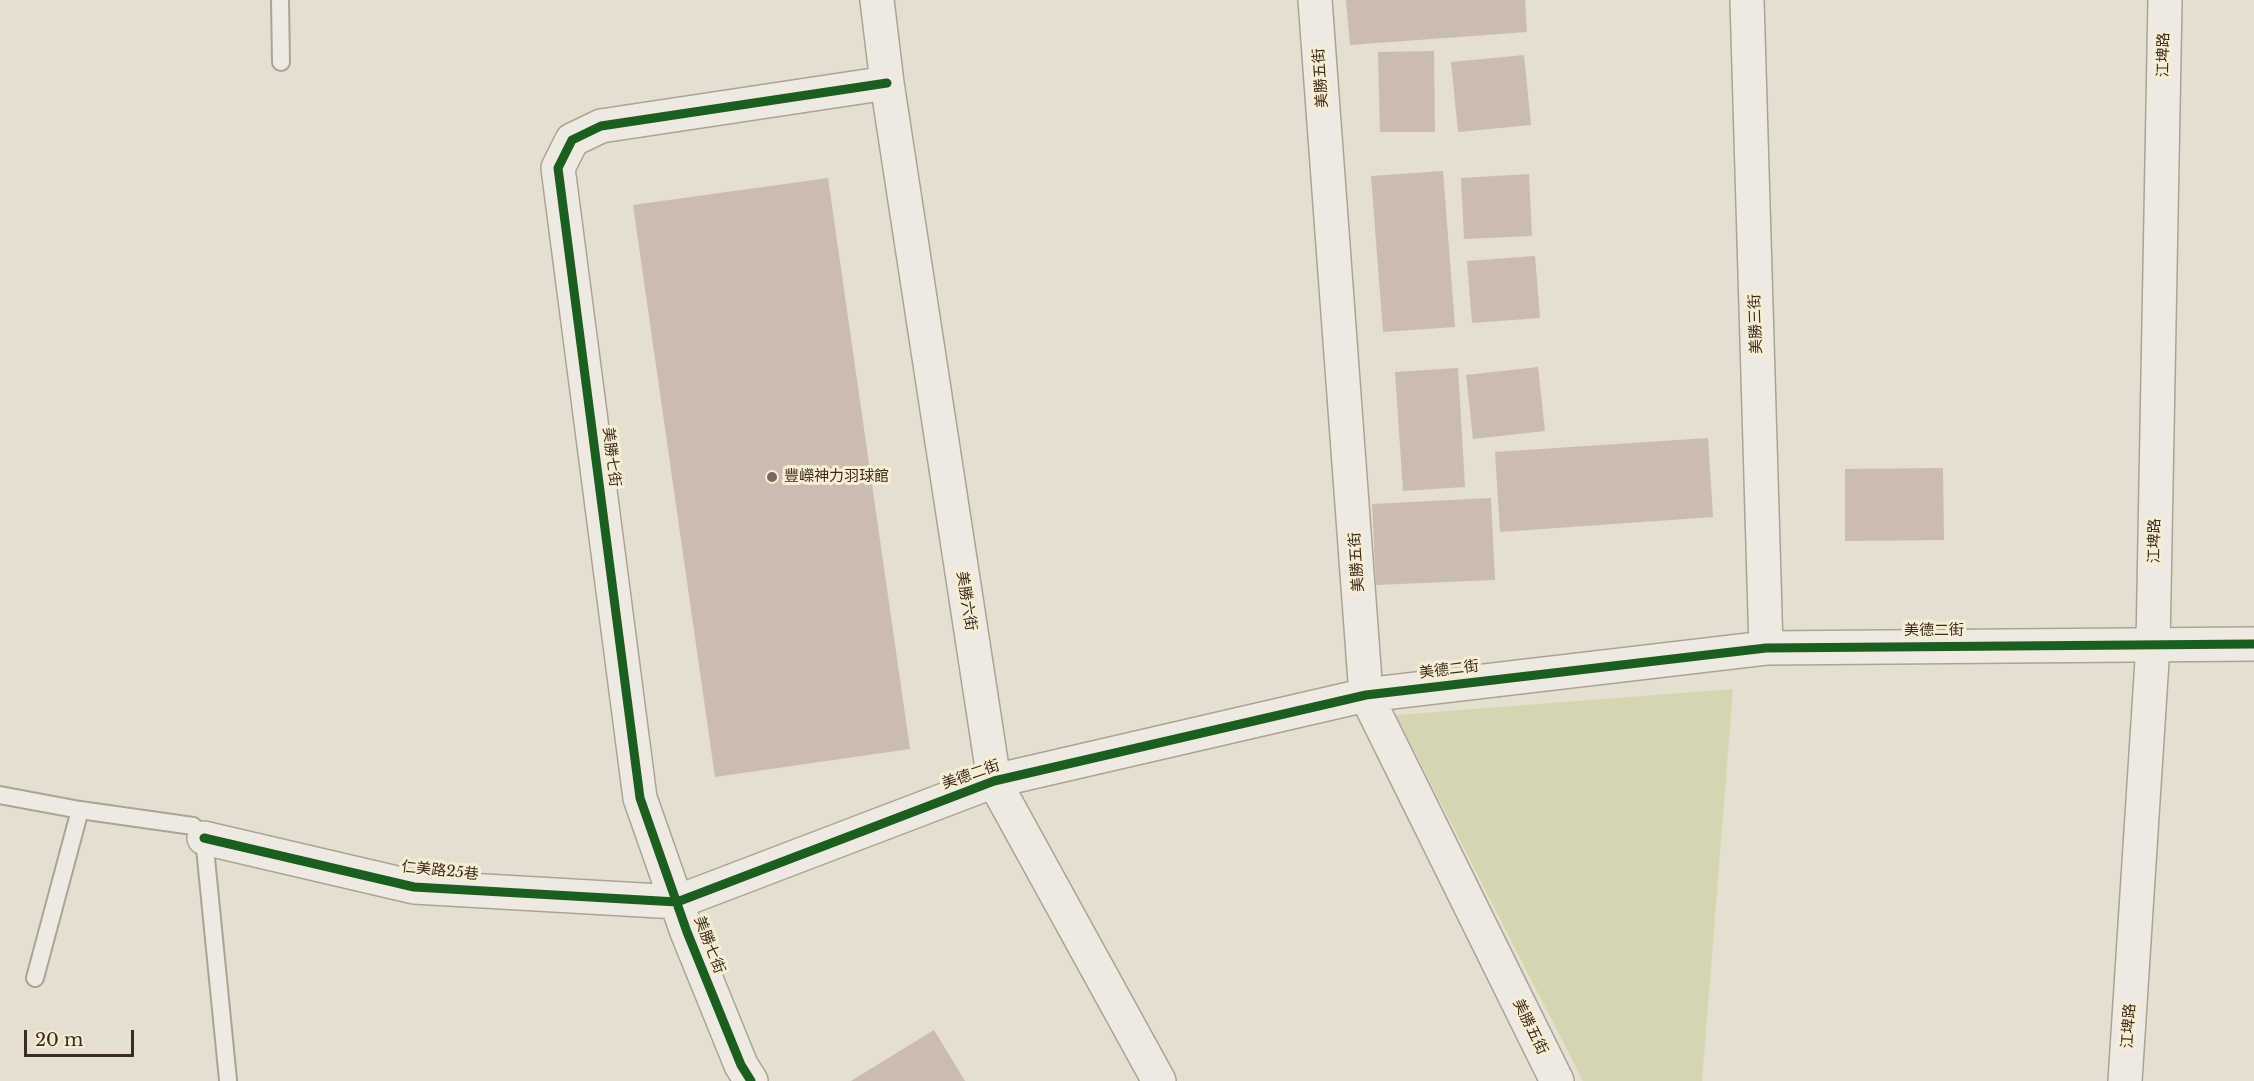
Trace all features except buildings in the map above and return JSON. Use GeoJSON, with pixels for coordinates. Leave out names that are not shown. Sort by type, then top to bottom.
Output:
{"type":"FeatureCollection","features":[{"type":"Feature","properties":{"kind":"street","name":"美勝六街"},"geometry":{"type":"LineString","coordinates":[[877,0],[887,83],[994,781],[1159,1081]]}},
{"type":"Feature","properties":{"kind":"street","name":"美勝五街"},"geometry":{"type":"LineString","coordinates":[[1315,0],[1366,695],[1557,1081]]}},
{"type":"Feature","properties":{"kind":"street","name":"美勝三街"},"geometry":{"type":"LineString","coordinates":[[1747,0],[1766,648]]}},
{"type":"Feature","properties":{"kind":"street","name":"江埤路"},"geometry":{"type":"LineString","coordinates":[[2125,1081],[2153,645],[2165,0]]}},
{"type":"Feature","properties":{"kind":"street","name":"美勝七街"},"geometry":{"type":"LineString","coordinates":[[751,1081],[741,1065],[687,932],[640,798],[558,168],[572,140],[601,126],[887,83]]}},
{"type":"Feature","properties":{"kind":"street","name":"美德二街"},"geometry":{"type":"LineString","coordinates":[[677,902],[994,781],[1366,695],[1766,648],[2254,644]]}},
{"type":"Feature","properties":{"kind":"street","name":"仁美路25巷"},"geometry":{"type":"LineString","coordinates":[[204,838],[414,887],[677,902]]}},
{"type":"Feature","properties":{"kind":"lane"},"geometry":{"type":"LineString","coordinates":[[280,0],[281,62]]}},
{"type":"Feature","properties":{"kind":"lane","name":"仁美路25巷"},"geometry":{"type":"LineString","coordinates":[[0,795],[80,810],[193,826],[204,838]]}},
{"type":"Feature","properties":{"kind":"lane"},"geometry":{"type":"LineString","coordinates":[[35,978],[80,810]]}},
{"type":"Feature","properties":{"kind":"lane"},"geometry":{"type":"LineString","coordinates":[[204,838],[228,1080]]}},
{"type":"Feature","properties":{"kind":"green space"},"geometry":{"type":"Polygon","coordinates":[[[1733,689],[1702,1081],[1583,1081],[1396,715],[1733,689]]]}},
{"type":"Feature","properties":{"kind":"cycle path"},"geometry":{"type":"LineString","coordinates":[[751,1081],[741,1065],[687,932],[640,798],[558,168],[572,140],[601,126],[887,83]]}},
{"type":"Feature","properties":{"kind":"cycle path"},"geometry":{"type":"LineString","coordinates":[[204,838],[414,887],[677,902],[994,781],[1366,695],[1766,648],[2254,644]]}},
{"type":"Feature","properties":{"kind":"place","name":"豐嶸神力羽球館"},"geometry":{"type":"Point","coordinates":[772,477]}}]}
